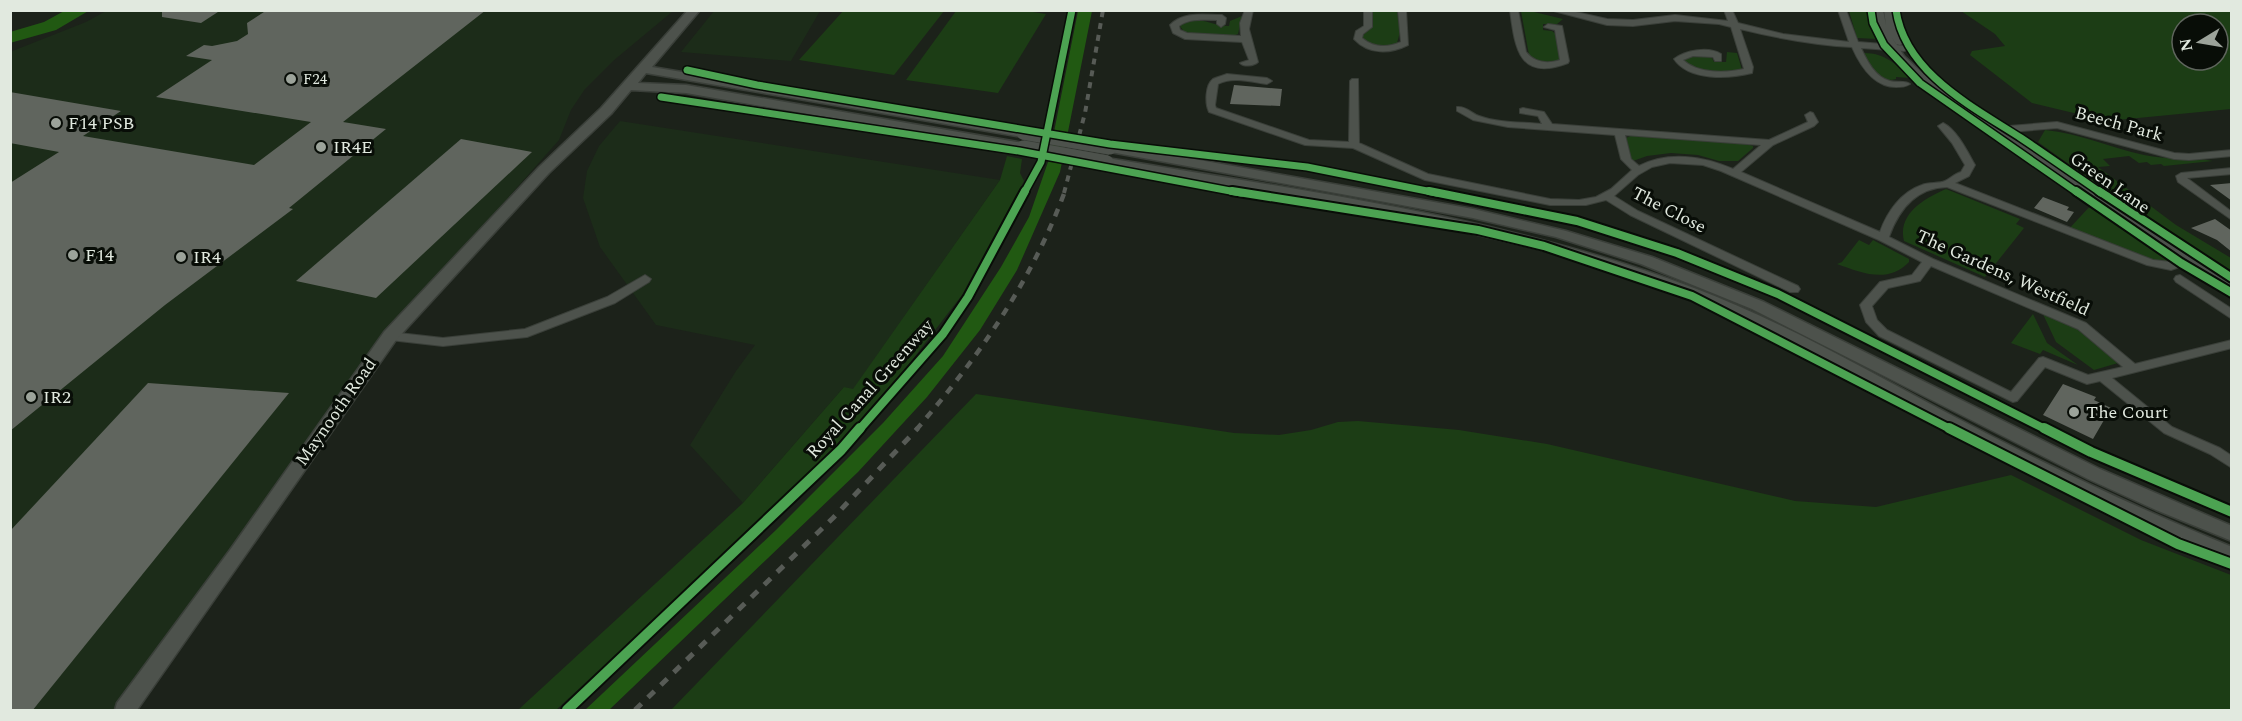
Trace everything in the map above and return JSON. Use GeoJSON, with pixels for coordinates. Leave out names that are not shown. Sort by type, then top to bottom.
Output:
{"type":"FeatureCollection","features":[{"type":"Feature","properties":{"kind":"main road"},"geometry":{"type":"LineString","coordinates":[[644,69],[695,10]]}},
{"type":"Feature","properties":{"kind":"main road","name":"Green Lane"},"geometry":{"type":"LineString","coordinates":[[1877,10],[1878,22],[1918,77],[1960,108],[1997,130],[2190,260],[2232,284]]}},
{"type":"Feature","properties":{"kind":"main road","name":"Green Lane"},"geometry":{"type":"LineString","coordinates":[[1890,13],[1898,49]]}},
{"type":"Feature","properties":{"kind":"main road"},"geometry":{"type":"LineString","coordinates":[[644,69],[1109,155],[1459,209],[1568,235],[1622,252],[1745,299],[1828,339],[2047,452],[2232,534]]}},
{"type":"Feature","properties":{"kind":"main road","name":"Maynooth Road"},"geometry":{"type":"LineString","coordinates":[[125,711],[390,336],[544,170],[578,139],[644,69]]}},
{"type":"Feature","properties":{"kind":"main road"},"geometry":{"type":"LineString","coordinates":[[628,86],[686,89],[1023,140]]}},
{"type":"Feature","properties":{"kind":"main road"},"geometry":{"type":"LineString","coordinates":[[1109,155],[1468,225],[1576,253],[1627,270],[1691,293],[1758,323],[2086,491],[2170,530],[2232,555]]}},
{"type":"Feature","properties":{"kind":"street"},"geometry":{"type":"LineString","coordinates":[[1244,63],[1254,62],[1244,39],[1245,22],[1249,10]]}},
{"type":"Feature","properties":{"kind":"street"},"geometry":{"type":"LineString","coordinates":[[1368,10],[1368,27],[1359,33],[1358,39],[1368,47],[1386,50],[1405,43],[1402,10]]}},
{"type":"Feature","properties":{"kind":"street"},"geometry":{"type":"LineString","coordinates":[[1514,10],[1522,53],[1539,64],[1558,64],[1565,61],[1559,28],[1548,27]]}},
{"type":"Feature","properties":{"kind":"street"},"geometry":{"type":"LineString","coordinates":[[1554,10],[1607,22],[1633,23],[1695,18],[1735,24],[1784,38],[1898,49]]}},
{"type":"Feature","properties":{"kind":"street"},"geometry":{"type":"LineString","coordinates":[[1718,59],[1717,54],[1692,53],[1678,59],[1682,66],[1691,71],[1727,74],[1749,72],[1736,35],[1735,24],[1728,10]]}},
{"type":"Feature","properties":{"kind":"street"},"geometry":{"type":"LineString","coordinates":[[1842,10],[1869,72],[1875,77],[1898,85],[1905,84]]}},
{"type":"Feature","properties":{"kind":"street"},"geometry":{"type":"LineString","coordinates":[[1221,24],[1222,18],[1189,17],[1179,19],[1174,25],[1176,31],[1185,36],[1244,39]]}},
{"type":"Feature","properties":{"kind":"street"},"geometry":{"type":"LineString","coordinates":[[1267,81],[1227,77],[1218,80],[1211,99],[1212,110],[1308,143],[1354,145],[1373,152],[1413,173],[1488,190],[1571,203],[1607,196],[1638,170],[1628,163],[1619,132]]}},
{"type":"Feature","properties":{"kind":"street"},"geometry":{"type":"LineString","coordinates":[[1354,145],[1355,81]]}},
{"type":"Feature","properties":{"kind":"street"},"geometry":{"type":"LineString","coordinates":[[1460,109],[1476,118],[1508,124],[1770,143]]}},
{"type":"Feature","properties":{"kind":"street"},"geometry":{"type":"LineString","coordinates":[[1523,111],[1541,114],[1549,127]]}},
{"type":"Feature","properties":{"kind":"street"},"geometry":{"type":"LineString","coordinates":[[1734,173],[1770,143],[1811,124],[1813,122],[1810,115]]}},
{"type":"Feature","properties":{"kind":"street","name":"Beech Park"},"geometry":{"type":"LineString","coordinates":[[1997,130],[2057,125],[2162,154],[2189,157],[2232,153]]}},
{"type":"Feature","properties":{"kind":"street"},"geometry":{"type":"LineString","coordinates":[[1943,126],[1956,141],[1970,165],[1965,174],[1956,177],[1948,184]]}},
{"type":"Feature","properties":{"kind":"street"},"geometry":{"type":"LineString","coordinates":[[2220,155],[2232,163]]}},
{"type":"Feature","properties":{"kind":"street","name":"The Gardens, Westfield"},"geometry":{"type":"LineString","coordinates":[[1638,170],[1654,162],[1677,159],[1716,165],[1883,238],[1929,261],[2082,326],[2133,368]]}},
{"type":"Feature","properties":{"kind":"street"},"geometry":{"type":"LineString","coordinates":[[2232,171],[2181,176],[2182,180],[2232,217]]}},
{"type":"Feature","properties":{"kind":"street"},"geometry":{"type":"LineString","coordinates":[[1883,238],[1898,206],[1908,196],[1930,185],[1948,184],[2151,263],[2171,266],[2190,260]]}},
{"type":"Feature","properties":{"kind":"street","name":"The Close"},"geometry":{"type":"LineString","coordinates":[[1607,196],[1634,213],[1794,289]]}},
{"type":"Feature","properties":{"kind":"street","name":"The Close"},"geometry":{"type":"LineString","coordinates":[[1708,260],[1718,252]]}},
{"type":"Feature","properties":{"kind":"street"},"geometry":{"type":"LineString","coordinates":[[1929,261],[1916,278],[1884,285],[1866,305],[1872,322],[1883,333],[2013,398],[2043,361],[2087,380],[2232,344]]}},
{"type":"Feature","properties":{"kind":"street"},"geometry":{"type":"LineString","coordinates":[[390,336],[443,342],[526,333],[611,300],[645,279]]}},
{"type":"Feature","properties":{"kind":"street"},"geometry":{"type":"LineString","coordinates":[[2180,279],[2232,315]]}},
{"type":"Feature","properties":{"kind":"street"},"geometry":{"type":"LineString","coordinates":[[2102,376],[2168,430],[2215,451],[2232,463]]}},
{"type":"Feature","properties":{"kind":"shaded area"},"geometry":{"type":"Polygon","coordinates":[[[844,10],[944,11],[894,75],[799,60],[844,10]]]}},
{"type":"Feature","properties":{"kind":"shaded area"},"geometry":{"type":"Polygon","coordinates":[[[1020,10],[1046,14],[998,93],[906,80],[956,11],[1020,10]]]}},
{"type":"Feature","properties":{"kind":"shaded area"},"geometry":{"type":"Polygon","coordinates":[[[106,11],[673,11],[613,61],[585,89],[571,110],[559,140],[423,294],[355,379],[127,710],[11,710],[10,52],[86,22],[106,11]]]}},
{"type":"Feature","properties":{"kind":"shaded area"},"geometry":{"type":"Polygon","coordinates":[[[714,11],[820,11],[791,61],[681,52],[714,11]]]}},
{"type":"Feature","properties":{"kind":"shaded area"},"geometry":{"type":"Polygon","coordinates":[[[1078,11],[1092,11],[1060,172],[1017,270],[980,330],[927,397],[858,472],[609,710],[585,710],[776,530],[883,423],[943,356],[1001,267],[1029,217],[1048,162],[1078,11]]]}},
{"type":"Feature","properties":{"kind":"shaded area"},"geometry":{"type":"Polygon","coordinates":[[[1372,11],[1397,11],[1400,32],[1397,43],[1380,46],[1363,39],[1363,35],[1372,24],[1372,11]]]}},
{"type":"Feature","properties":{"kind":"shaded area"},"geometry":{"type":"Polygon","coordinates":[[[1521,11],[1563,19],[1557,24],[1543,24],[1543,30],[1552,31],[1557,35],[1560,59],[1544,62],[1529,55],[1521,11]]]}},
{"type":"Feature","properties":{"kind":"shaded area"},"geometry":{"type":"Polygon","coordinates":[[[1849,11],[1868,11],[1868,21],[1877,39],[1857,38],[1849,11]]]}},
{"type":"Feature","properties":{"kind":"shaded area"},"geometry":{"type":"Polygon","coordinates":[[[1961,11],[2231,11],[2231,109],[2107,121],[2032,103],[1970,55],[1972,51],[2005,46],[1995,34],[1961,11]]]}},
{"type":"Feature","properties":{"kind":"shaded area"},"geometry":{"type":"Polygon","coordinates":[[[1242,16],[1238,34],[1233,36],[1185,33],[1180,26],[1188,22],[1201,21],[1229,26],[1230,21],[1242,16]]]}},
{"type":"Feature","properties":{"kind":"shaded area"},"geometry":{"type":"Polygon","coordinates":[[[1727,52],[1737,53],[1742,70],[1719,72],[1704,70],[1684,61],[1692,56],[1711,56],[1714,62],[1726,62],[1727,52]]]}},
{"type":"Feature","properties":{"kind":"shaded area"},"geometry":{"type":"Polygon","coordinates":[[[1864,53],[1884,57],[1910,78],[1896,77],[1890,80],[1880,77],[1872,69],[1864,53]]]}},
{"type":"Feature","properties":{"kind":"shaded area"},"geometry":{"type":"Polygon","coordinates":[[[620,121],[1000,180],[853,390],[844,387],[743,503],[690,445],[755,345],[656,325],[600,247],[583,198],[587,171],[599,146],[620,121]]]}},
{"type":"Feature","properties":{"kind":"shaded area"},"geometry":{"type":"Polygon","coordinates":[[[2045,130],[2070,134],[2144,155],[2213,161],[2164,166],[2151,165],[2147,162],[2139,163],[2129,156],[2103,159],[2110,166],[2098,167],[2176,225],[2231,258],[2231,274],[2196,255],[2038,142],[2045,130]]]}},
{"type":"Feature","properties":{"kind":"shaded area"},"geometry":{"type":"Polygon","coordinates":[[[1633,135],[1747,144],[1753,148],[1738,161],[1719,161],[1698,155],[1671,153],[1647,156],[1630,162],[1626,138],[1633,135]]]}},
{"type":"Feature","properties":{"kind":"shaded area"},"geometry":{"type":"Polygon","coordinates":[[[1007,156],[1022,159],[1020,173],[1024,181],[962,295],[906,368],[818,467],[556,710],[518,710],[743,503],[844,387],[853,389],[1000,180],[1007,156]]]}},
{"type":"Feature","properties":{"kind":"shaded area"},"geometry":{"type":"Polygon","coordinates":[[[1946,189],[2020,219],[2016,224],[2024,228],[1985,277],[1904,241],[1903,231],[1909,215],[1922,202],[1946,189]]]}},
{"type":"Feature","properties":{"kind":"shaded area"},"geometry":{"type":"Polygon","coordinates":[[[2093,203],[2181,263],[2166,266],[2067,231],[2093,203]]]}},
{"type":"Feature","properties":{"kind":"shaded area"},"geometry":{"type":"Polygon","coordinates":[[[1859,240],[1869,245],[1873,240],[1909,259],[1909,262],[1901,269],[1884,275],[1856,271],[1837,264],[1842,262],[1859,240]]]}},
{"type":"Feature","properties":{"kind":"shaded area"},"geometry":{"type":"Polygon","coordinates":[[[2042,312],[2077,329],[2118,363],[2094,370],[2056,342],[2042,312]]]}},
{"type":"Feature","properties":{"kind":"shaded area"},"geometry":{"type":"Polygon","coordinates":[[[2033,314],[2047,343],[2078,365],[2043,350],[2040,354],[2011,343],[2033,314]]]}},
{"type":"Feature","properties":{"kind":"shaded area"},"geometry":{"type":"Polygon","coordinates":[[[976,394],[1234,433],[1279,435],[1311,430],[1338,422],[1358,421],[1459,430],[1547,444],[1795,501],[1876,507],[2011,475],[2141,540],[2231,575],[2231,710],[671,710],[976,394]]]}},
{"type":"Feature","properties":{"kind":"building"},"geometry":{"type":"Polygon","coordinates":[[[162,10],[221,10],[201,23],[162,17],[162,10]]]}},
{"type":"Feature","properties":{"kind":"building"},"geometry":{"type":"Polygon","coordinates":[[[267,10],[486,10],[343,122],[386,129],[289,208],[293,209],[165,305],[10,431],[10,183],[59,152],[10,143],[10,92],[121,111],[83,136],[254,165],[311,122],[156,97],[212,60],[186,56],[204,45],[212,46],[237,41],[248,34],[247,23],[267,10]]]}},
{"type":"Feature","properties":{"kind":"building"},"geometry":{"type":"Polygon","coordinates":[[[1234,85],[1282,89],[1280,106],[1230,104],[1234,85]]]}},
{"type":"Feature","properties":{"kind":"building"},"geometry":{"type":"Polygon","coordinates":[[[461,139],[532,152],[376,298],[296,281],[461,139]]]}},
{"type":"Feature","properties":{"kind":"building"},"geometry":{"type":"Polygon","coordinates":[[[2232,183],[2232,201],[2210,185],[2232,183]]]}},
{"type":"Feature","properties":{"kind":"building"},"geometry":{"type":"Polygon","coordinates":[[[2043,197],[2069,207],[2067,210],[2074,212],[2067,222],[2034,208],[2043,197]]]}},
{"type":"Feature","properties":{"kind":"building"},"geometry":{"type":"Polygon","coordinates":[[[2215,219],[2232,231],[2232,252],[2217,240],[2191,228],[2215,219]]]}},
{"type":"Feature","properties":{"kind":"building"},"geometry":{"type":"Polygon","coordinates":[[[148,383],[289,393],[32,711],[10,711],[10,531],[148,383]]]}},
{"type":"Feature","properties":{"kind":"building","name":"The Court"},"geometry":{"type":"Polygon","coordinates":[[[2063,384],[2096,397],[2094,400],[2111,408],[2093,439],[2043,415],[2063,384]]]}},
{"type":"Feature","properties":{"kind":"waterway"},"geometry":{"type":"LineString","coordinates":[[10,38],[50,26],[81,10]]}},
{"type":"Feature","properties":{"kind":"railway"},"geometry":{"type":"LineString","coordinates":[[1064,193],[1085,113],[1103,10]]}},
{"type":"Feature","properties":{"kind":"railway"},"geometry":{"type":"LineString","coordinates":[[916,430],[961,375],[1020,287],[1037,256],[1065,191]]}},
{"type":"Feature","properties":{"kind":"railway"},"geometry":{"type":"LineString","coordinates":[[635,710],[833,518],[918,428]]}},
{"type":"Feature","properties":{"kind":"cycle path","name":"Royal Canal Greenway"},"geometry":{"type":"LineString","coordinates":[[567,710],[841,450],[943,334],[968,297],[1041,162],[1072,10]]}},
{"type":"Feature","properties":{"kind":"cycle path"},"geometry":{"type":"LineString","coordinates":[[1871,10],[1873,23],[1884,45],[1892,56],[1929,91],[2181,263],[2232,293]]}},
{"type":"Feature","properties":{"kind":"cycle path"},"geometry":{"type":"LineString","coordinates":[[1896,10],[1901,32],[1911,51],[1946,87],[2132,214],[2232,278]]}},
{"type":"Feature","properties":{"kind":"cycle path"},"geometry":{"type":"LineString","coordinates":[[687,70],[757,85],[1110,144],[1307,167],[1577,221],[1677,253],[1778,294],[2091,452],[2232,512]]}},
{"type":"Feature","properties":{"kind":"cycle path"},"geometry":{"type":"LineString","coordinates":[[661,97],[1019,151],[1203,187],[1478,230],[1544,246],[1692,296],[2178,544],[2232,564]]}},
{"type":"Feature","properties":{"kind":"place","name":"F24"},"geometry":{"type":"Point","coordinates":[291,79]}},
{"type":"Feature","properties":{"kind":"place","name":"F14 PSB"},"geometry":{"type":"Point","coordinates":[56,123]}},
{"type":"Feature","properties":{"kind":"place","name":"IR4E"},"geometry":{"type":"Point","coordinates":[321,147]}},
{"type":"Feature","properties":{"kind":"place","name":"F14"},"geometry":{"type":"Point","coordinates":[73,255]}},
{"type":"Feature","properties":{"kind":"place","name":"IR4"},"geometry":{"type":"Point","coordinates":[181,257]}},
{"type":"Feature","properties":{"kind":"place","name":"IR2"},"geometry":{"type":"Point","coordinates":[31,397]}},
{"type":"Feature","properties":{"kind":"place","name":"The Court"},"geometry":{"type":"Point","coordinates":[2074,412]}}]}
